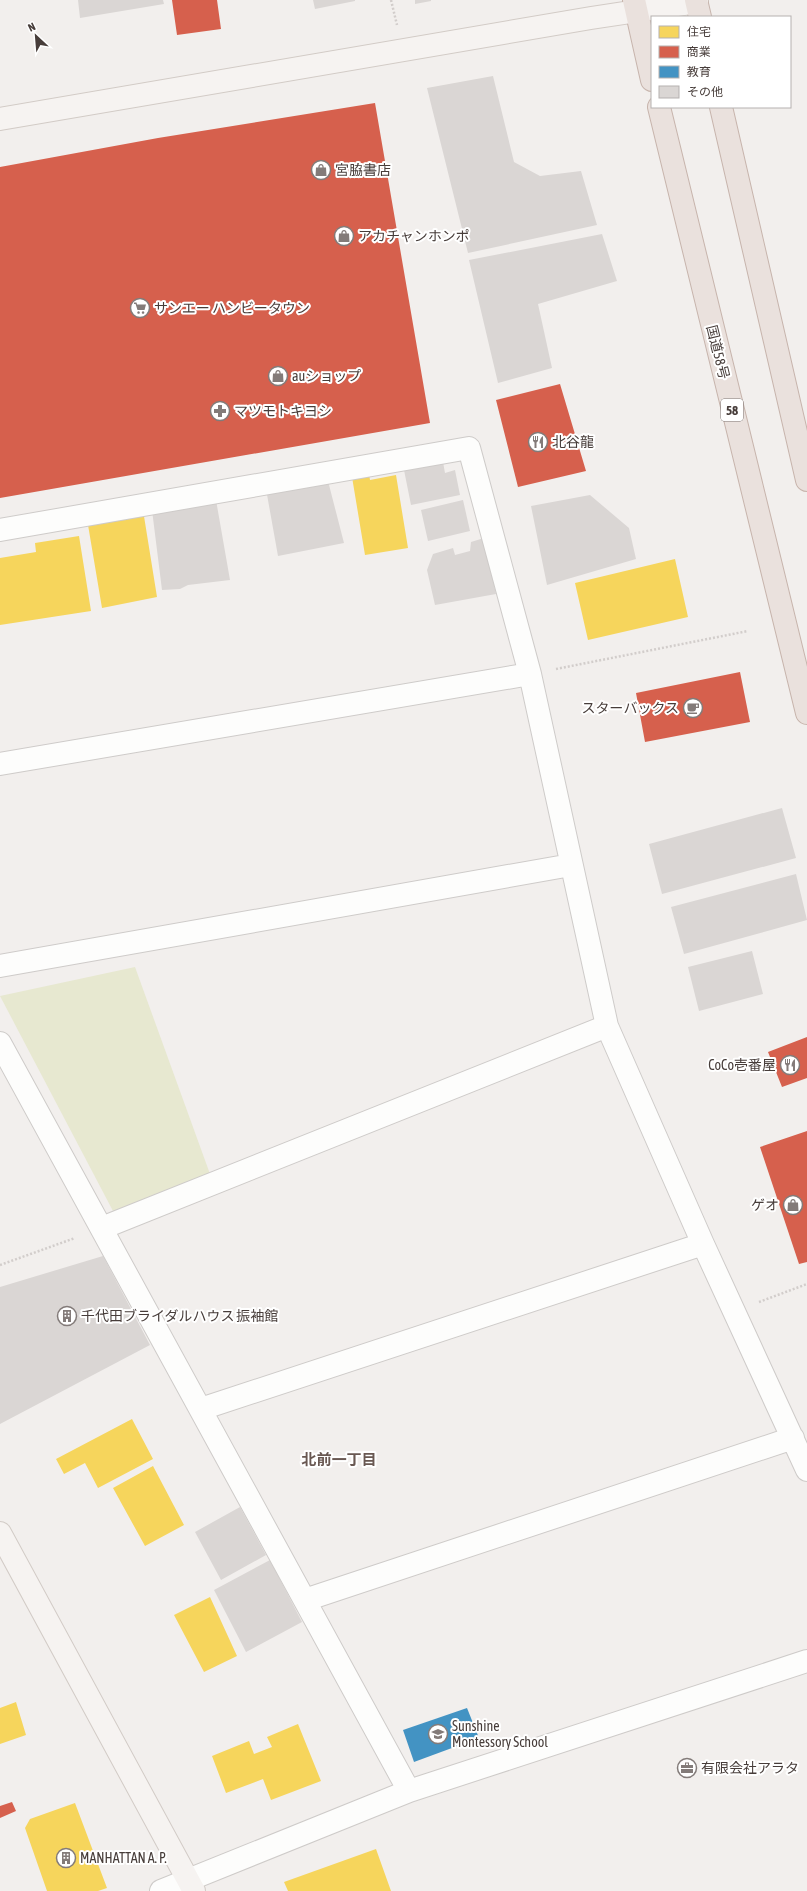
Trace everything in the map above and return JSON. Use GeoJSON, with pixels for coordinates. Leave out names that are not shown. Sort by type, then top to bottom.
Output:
{"type":"FeatureCollection","features":[{"type":"Feature","properties":{"kind":"highway"},"geometry":{"type":"LineString","coordinates":[[635,6],[651,76]]}},
{"type":"Feature","properties":{"kind":"highway","name":"国道58号"},"geometry":{"type":"LineString","coordinates":[[658,108],[807,713]]}},
{"type":"Feature","properties":{"kind":"highway"},"geometry":{"type":"LineString","coordinates":[[721,108],[807,480]]}},
{"type":"Feature","properties":{"kind":"street"},"geometry":{"type":"LineString","coordinates":[[0,119],[635,6],[698,6]]}},
{"type":"Feature","properties":{"kind":"street"},"geometry":{"type":"LineString","coordinates":[[0,530],[469,448],[530,674],[607,1026],[703,1244],[807,1470]]}},
{"type":"Feature","properties":{"kind":"street"},"geometry":{"type":"LineString","coordinates":[[0,764],[530,674]]}},
{"type":"Feature","properties":{"kind":"street"},"geometry":{"type":"LineString","coordinates":[[0,966],[571,865]]}},
{"type":"Feature","properties":{"kind":"street"},"geometry":{"type":"LineString","coordinates":[[102,1228],[607,1026]]}},
{"type":"Feature","properties":{"kind":"street"},"geometry":{"type":"LineString","coordinates":[[0,1043],[409,1791]]}},
{"type":"Feature","properties":{"kind":"street"},"geometry":{"type":"LineString","coordinates":[[201,1409],[703,1244]]}},
{"type":"Feature","properties":{"kind":"street"},"geometry":{"type":"LineString","coordinates":[[305,1600],[793,1438]]}},
{"type":"Feature","properties":{"kind":"street"},"geometry":{"type":"LineString","coordinates":[[0,1533],[191,1886]]}},
{"type":"Feature","properties":{"kind":"street"},"geometry":{"type":"LineString","coordinates":[[161,1891],[191,1886],[409,1791],[807,1662]]}},
{"type":"Feature","properties":{"kind":"path"},"geometry":{"type":"LineString","coordinates":[[530,674],[748,631]]}},
{"type":"Feature","properties":{"kind":"path"},"geometry":{"type":"LineString","coordinates":[[0,1265],[102,1228]]}},
{"type":"Feature","properties":{"kind":"path"},"geometry":{"type":"LineString","coordinates":[[735,1312],[807,1284]]}},
{"type":"Feature","properties":{"kind":"green space"},"geometry":{"type":"Polygon","coordinates":[[[135,967],[210,1174],[113,1211],[0,996],[135,967]]]}},
{"type":"Feature","properties":{"kind":"building: 住宅"},"geometry":{"type":"Polygon","coordinates":[[[369,474],[370,480],[396,475],[408,548],[365,555],[352,477],[369,474]]]}},
{"type":"Feature","properties":{"kind":"building: 住宅"},"geometry":{"type":"Polygon","coordinates":[[[143,510],[157,597],[102,608],[87,519],[143,510]]]}},
{"type":"Feature","properties":{"kind":"building: 住宅"},"geometry":{"type":"Polygon","coordinates":[[[79,536],[91,611],[0,625],[0,558],[36,552],[35,543],[79,536]]]}},
{"type":"Feature","properties":{"kind":"building: 住宅"},"geometry":{"type":"Polygon","coordinates":[[[675,559],[688,617],[588,640],[575,583],[675,559]]]}},
{"type":"Feature","properties":{"kind":"building: 住宅"},"geometry":{"type":"Polygon","coordinates":[[[132,1419],[153,1459],[98,1488],[85,1463],[64,1474],[56,1459],[132,1419]]]}},
{"type":"Feature","properties":{"kind":"building: 住宅"},"geometry":{"type":"Polygon","coordinates":[[[153,1466],[184,1525],[145,1546],[113,1488],[153,1466]]]}},
{"type":"Feature","properties":{"kind":"building: 住宅"},"geometry":{"type":"Polygon","coordinates":[[[210,1597],[237,1656],[204,1672],[174,1615],[210,1597]]]}},
{"type":"Feature","properties":{"kind":"building: 住宅"},"geometry":{"type":"Polygon","coordinates":[[[16,1702],[26,1735],[0,1744],[0,1708],[16,1702]]]}},
{"type":"Feature","properties":{"kind":"building: 住宅"},"geometry":{"type":"Polygon","coordinates":[[[298,1724],[321,1781],[271,1800],[263,1779],[226,1793],[212,1756],[249,1741],[254,1754],[272,1747],[267,1737],[298,1724]]]}},
{"type":"Feature","properties":{"kind":"building: 住宅","name":"MANHATTAN A. P."},"geometry":{"type":"Polygon","coordinates":[[[75,1803],[107,1888],[98,1891],[47,1891],[25,1828],[30,1819],[75,1803]]]}},
{"type":"Feature","properties":{"kind":"building: 住宅"},"geometry":{"type":"Polygon","coordinates":[[[376,1849],[391,1891],[288,1891],[284,1882],[376,1849]]]}},
{"type":"Feature","properties":{"kind":"building: 商業"},"geometry":{"type":"Polygon","coordinates":[[[172,0],[217,0],[221,29],[177,35],[172,0]]]}},
{"type":"Feature","properties":{"kind":"building: 商業"},"geometry":{"type":"Polygon","coordinates":[[[375,103],[430,423],[0,498],[0,167],[158,138],[375,103]]]}},
{"type":"Feature","properties":{"kind":"building: 商業"},"geometry":{"type":"Polygon","coordinates":[[[560,384],[586,471],[518,487],[496,400],[560,384]]]}},
{"type":"Feature","properties":{"kind":"building: 商業","name":"スターバックス"},"geometry":{"type":"Polygon","coordinates":[[[740,672],[750,722],[645,742],[636,693],[740,672]]]}},
{"type":"Feature","properties":{"kind":"building: 商業","name":"CoCo壱番屋"},"geometry":{"type":"Polygon","coordinates":[[[807,1037],[807,1078],[782,1087],[768,1052],[807,1037]]]}},
{"type":"Feature","properties":{"kind":"building: 商業","name":"ゲオ"},"geometry":{"type":"Polygon","coordinates":[[[807,1131],[807,1262],[799,1264],[760,1147],[807,1131]]]}},
{"type":"Feature","properties":{"kind":"building: 商業"},"geometry":{"type":"Polygon","coordinates":[[[12,1802],[16,1811],[0,1818],[0,1806],[12,1802]]]}},
{"type":"Feature","properties":{"kind":"building: 教育"},"geometry":{"type":"Polygon","coordinates":[[[467,1708],[479,1738],[414,1762],[403,1730],[467,1708]]]}},
{"type":"Feature","properties":{"kind":"building: その他"},"geometry":{"type":"Polygon","coordinates":[[[78,0],[163,0],[164,4],[80,18],[78,0]]]}},
{"type":"Feature","properties":{"kind":"building: その他"},"geometry":{"type":"Polygon","coordinates":[[[313,0],[355,0],[355,1],[315,9],[313,0]]]}},
{"type":"Feature","properties":{"kind":"building: その他"},"geometry":{"type":"Polygon","coordinates":[[[415,0],[431,0],[431,1],[415,4],[415,0]]]}},
{"type":"Feature","properties":{"kind":"building: その他"},"geometry":{"type":"Polygon","coordinates":[[[493,76],[514,162],[540,176],[581,171],[597,225],[468,253],[427,88],[493,76]]]}},
{"type":"Feature","properties":{"kind":"building: その他"},"geometry":{"type":"Polygon","coordinates":[[[602,234],[617,281],[538,304],[552,368],[498,383],[469,260],[602,234]]]}},
{"type":"Feature","properties":{"kind":"building: その他"},"geometry":{"type":"Polygon","coordinates":[[[443,462],[445,473],[455,470],[460,495],[411,505],[404,470],[443,462]]]}},
{"type":"Feature","properties":{"kind":"building: その他"},"geometry":{"type":"Polygon","coordinates":[[[328,481],[344,543],[278,556],[266,489],[328,481]]]}},
{"type":"Feature","properties":{"kind":"building: その他"},"geometry":{"type":"Polygon","coordinates":[[[590,495],[629,528],[636,559],[547,585],[531,506],[590,495]]]}},
{"type":"Feature","properties":{"kind":"building: その他"},"geometry":{"type":"Polygon","coordinates":[[[216,500],[230,580],[188,585],[180,589],[162,590],[152,510],[216,500]]]}},
{"type":"Feature","properties":{"kind":"building: その他"},"geometry":{"type":"Polygon","coordinates":[[[463,500],[470,531],[428,541],[421,510],[463,500]]]}},
{"type":"Feature","properties":{"kind":"building: その他"},"geometry":{"type":"Polygon","coordinates":[[[484,538],[496,594],[435,605],[427,570],[433,554],[453,548],[455,555],[470,551],[471,542],[484,538]]]}},
{"type":"Feature","properties":{"kind":"building: その他"},"geometry":{"type":"Polygon","coordinates":[[[782,808],[796,858],[662,894],[649,844],[782,808]]]}},
{"type":"Feature","properties":{"kind":"building: その他"},"geometry":{"type":"Polygon","coordinates":[[[796,874],[807,920],[684,954],[671,907],[796,874]]]}},
{"type":"Feature","properties":{"kind":"building: その他"},"geometry":{"type":"Polygon","coordinates":[[[752,951],[763,994],[699,1011],[688,967],[752,951]]]}},
{"type":"Feature","properties":{"kind":"building: その他","name":"千代田ブライダルハウス 振袖館"},"geometry":{"type":"Polygon","coordinates":[[[103,1256],[150,1345],[0,1424],[0,1287],[103,1256]]]}},
{"type":"Feature","properties":{"kind":"building: その他"},"geometry":{"type":"Polygon","coordinates":[[[240,1507],[266,1555],[221,1580],[195,1532],[240,1507]]]}},
{"type":"Feature","properties":{"kind":"building: その他"},"geometry":{"type":"Polygon","coordinates":[[[270,1560],[302,1622],[246,1652],[214,1590],[270,1560]]]}},
{"type":"Feature","properties":{"kind":"place","name":"宮脇書店"},"geometry":{"type":"Point","coordinates":[321,170]}},
{"type":"Feature","properties":{"kind":"place","name":"アカチャンホンポ"},"geometry":{"type":"Point","coordinates":[344,236]}},
{"type":"Feature","properties":{"kind":"place","name":"サンエー ハンビータウン"},"geometry":{"type":"Point","coordinates":[140,308]}},
{"type":"Feature","properties":{"kind":"place","name":"auショップ"},"geometry":{"type":"Point","coordinates":[278,376]}},
{"type":"Feature","properties":{"kind":"place","name":"マツモトキヨシ"},"geometry":{"type":"Point","coordinates":[220,411]}},
{"type":"Feature","properties":{"kind":"place","name":"北谷龍"},"geometry":{"type":"Point","coordinates":[538,442]}},
{"type":"Feature","properties":{"kind":"place","name":"スターバックス"},"geometry":{"type":"Point","coordinates":[693,708]}},
{"type":"Feature","properties":{"kind":"place","name":"CoCo壱番屋"},"geometry":{"type":"Point","coordinates":[790,1065]}},
{"type":"Feature","properties":{"kind":"place","name":"ゲオ"},"geometry":{"type":"Point","coordinates":[793,1205]}},
{"type":"Feature","properties":{"kind":"place","name":"千代田ブライダルハウス 振袖館"},"geometry":{"type":"Point","coordinates":[67,1316]}},
{"type":"Feature","properties":{"kind":"place","name":"Sunshine Montessory School"},"geometry":{"type":"Point","coordinates":[438,1734]}},
{"type":"Feature","properties":{"kind":"place","name":"有限会社アラタ"},"geometry":{"type":"Point","coordinates":[687,1768]}},
{"type":"Feature","properties":{"kind":"place","name":"MANHATTAN A. P."},"geometry":{"type":"Point","coordinates":[66,1858]}},
{"type":"Feature","properties":{"kind":"district","name":"北前一丁目"},"geometry":{"type":"Point","coordinates":[339,1459]}}]}
